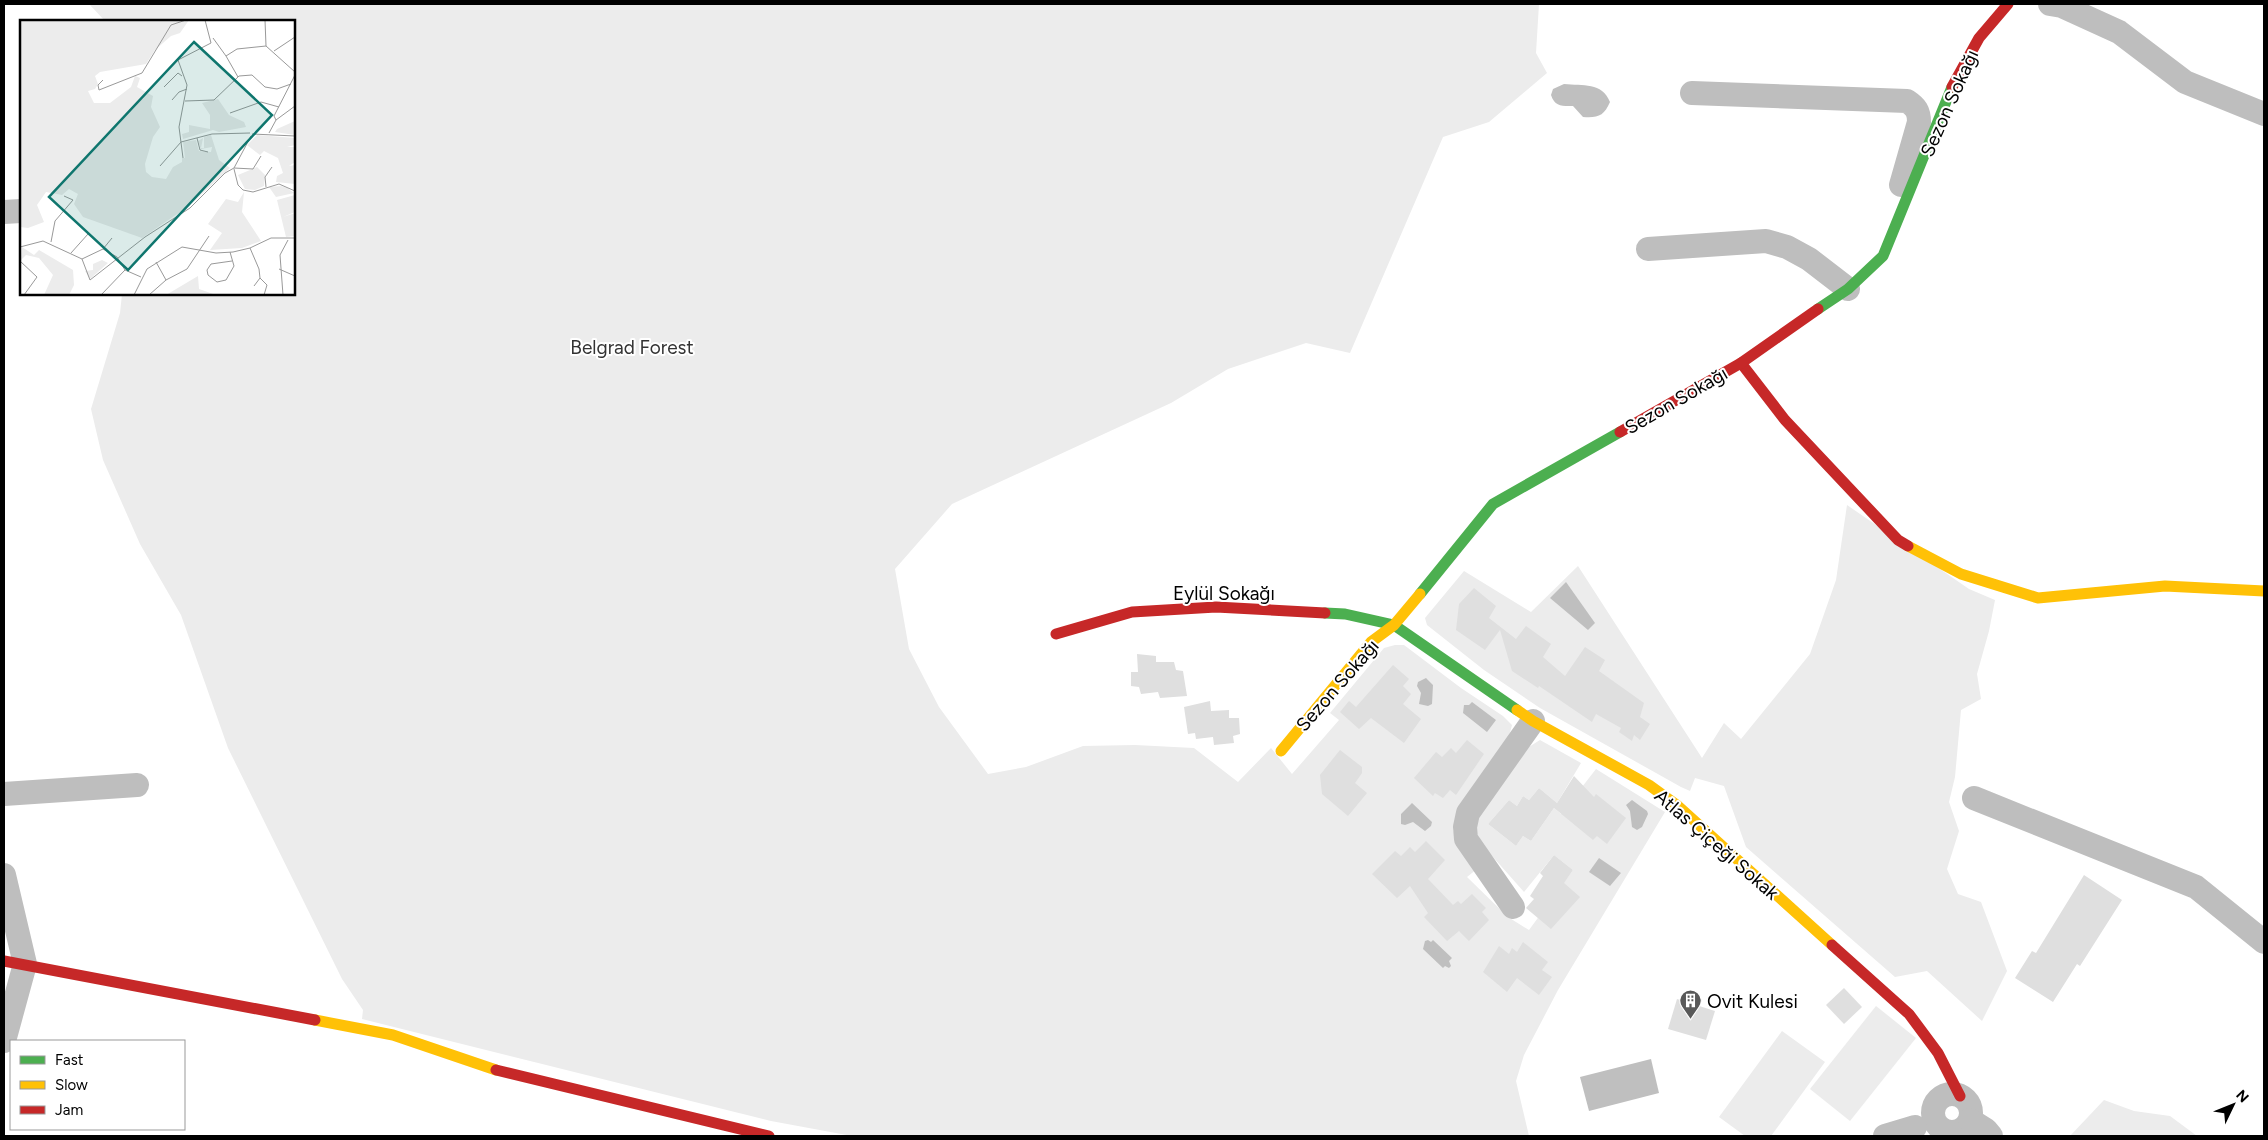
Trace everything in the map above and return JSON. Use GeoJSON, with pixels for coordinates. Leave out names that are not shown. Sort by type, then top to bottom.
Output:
{"type":"FeatureCollection","features":[{"type":"Feature","properties":{"kind":"street","name":"Sezon Sokağı"},"geometry":{"type":"LineString","coordinates":[[1281,751],[1371,642],[1394,625],[1493,504],[1741,362],[1883,256],[1950,92],[1967,56],[1979,38],[2008,4]]}},
{"type":"Feature","properties":{"kind":"street"},"geometry":{"type":"LineString","coordinates":[[2050,4],[2062,6],[2119,32],[2185,82],[2264,114]]}},
{"type":"Feature","properties":{"kind":"street"},"geometry":{"type":"LineString","coordinates":[[1648,249],[1766,241],[1787,247],[1809,259],[1844,286],[1867,263],[1888,230],[1919,122],[1919,113],[1916,107],[1907,101],[1692,93]]}},
{"type":"Feature","properties":{"kind":"street"},"geometry":{"type":"LineString","coordinates":[[4,212],[20,211]]}},
{"type":"Feature","properties":{"kind":"street"},"geometry":{"type":"LineString","coordinates":[[1741,362],[1785,420],[1898,540],[1961,574],[2038,598],[2165,586],[2264,591]]}},
{"type":"Feature","properties":{"kind":"street","name":"Eylül Sokağı"},"geometry":{"type":"LineString","coordinates":[[1056,634],[1132,612],[1216,607],[1345,614],[1394,625]]}},
{"type":"Feature","properties":{"kind":"street","name":"Atlas Çiçeği Sokak"},"geometry":{"type":"LineString","coordinates":[[1394,625],[1533,721],[1649,785],[1678,806],[1909,1014],[1938,1050],[1951,1072],[1960,1096]]}},
{"type":"Feature","properties":{"kind":"street"},"geometry":{"type":"LineString","coordinates":[[1513,907],[1466,839],[1465,827],[1468,813],[1533,721]]}},
{"type":"Feature","properties":{"kind":"street"},"geometry":{"type":"LineString","coordinates":[[4,794],[137,785]]}},
{"type":"Feature","properties":{"kind":"street"},"geometry":{"type":"LineString","coordinates":[[1974,798],[2196,887],[2264,942]]}},
{"type":"Feature","properties":{"kind":"street"},"geometry":{"type":"LineString","coordinates":[[4,876],[14,962],[4,1041]]}},
{"type":"Feature","properties":{"kind":"street"},"geometry":{"type":"LineString","coordinates":[[14,962],[393,1035],[500,1072],[769,1136]]}},
{"type":"Feature","properties":{"kind":"street"},"geometry":{"type":"LineString","coordinates":[[1938,1050],[1941,1079],[1932,1114],[1936,1126],[1960,1130]]}},
{"type":"Feature","properties":{"kind":"street"},"geometry":{"type":"LineString","coordinates":[[1885,1136],[1915,1127],[1944,1095],[1960,1096],[1969,1104],[1960,1130]]}},
{"type":"Feature","properties":{"kind":"street"},"geometry":{"type":"LineString","coordinates":[[1915,1127],[1927,1132],[1986,1130],[1991,1136]]}},
{"type":"Feature","properties":{"kind":"green space","name":"Belgrad Forest"},"geometry":{"type":"Polygon","coordinates":[[[89,4],[1539,4],[1536,53],[1547,73],[1489,122],[1443,137],[1350,353],[1306,343],[1228,369],[1171,403],[952,504],[895,569],[909,649],[939,707],[988,774],[1026,767],[1083,746],[1135,745],[1194,748],[1238,782],[1271,748],[1292,774],[1339,720],[1330,713],[1384,648],[1404,645],[1461,688],[1503,716],[1512,725],[1508,740],[1459,812],[1453,830],[1456,839],[1477,869],[1467,877],[1508,917],[1529,930],[1573,870],[1554,855],[1524,892],[1485,848],[1476,832],[1477,816],[1524,750],[1540,740],[1581,763],[1557,803],[1539,788],[1529,800],[1523,796],[1517,806],[1509,800],[1488,824],[1516,846],[1523,836],[1531,841],[1554,808],[1561,814],[1596,769],[1665,812],[1558,990],[1524,1055],[1516,1081],[1529,1136],[852,1136],[771,1121],[362,1019],[363,1010],[342,979],[228,748],[181,615],[140,544],[103,460],[91,409],[120,313],[122,295],[295,295],[295,20],[104,20],[89,4]]]}},
{"type":"Feature","properties":{"kind":"green space"},"geometry":{"type":"Polygon","coordinates":[[[1847,505],[1969,589],[1995,600],[1977,674],[1981,699],[1961,710],[1955,777],[1949,802],[1959,831],[1947,869],[1958,894],[1981,902],[2007,971],[1982,1021],[1927,971],[1895,977],[1746,847],[1724,786],[1695,778],[1690,791],[1540,708],[1484,670],[1427,625],[1425,618],[1464,571],[1531,612],[1578,566],[1702,758],[1724,723],[1741,739],[1810,654],[1836,580],[1847,505]]]}},
{"type":"Feature","properties":{"kind":"green space"},"geometry":{"type":"Polygon","coordinates":[[[1876,1006],[1916,1038],[1850,1121],[1810,1089],[1876,1006]]]}},
{"type":"Feature","properties":{"kind":"green space"},"geometry":{"type":"Polygon","coordinates":[[[1782,1031],[1825,1062],[1771,1136],[1745,1136],[1719,1117],[1782,1031]]]}},
{"type":"Feature","properties":{"kind":"green space"},"geometry":{"type":"Polygon","coordinates":[[[2104,1100],[2134,1111],[2170,1116],[2197,1136],[2070,1136],[2104,1100]]]}},
{"type":"Feature","properties":{"kind":"shaded area"},"geometry":{"type":"Polygon","coordinates":[[[1564,84],[1585,85],[1597,88],[1607,96],[1610,102],[1600,115],[1583,117],[1573,106],[1559,105],[1553,99],[1551,95],[1553,89],[1564,84]]]}},
{"type":"Feature","properties":{"kind":"shaded area"},"geometry":{"type":"Polygon","coordinates":[[[1566,582],[1595,623],[1588,630],[1550,598],[1566,582]]]}},
{"type":"Feature","properties":{"kind":"shaded area"},"geometry":{"type":"Polygon","coordinates":[[[1426,678],[1433,685],[1432,704],[1428,706],[1419,704],[1421,693],[1417,686],[1418,682],[1426,678]]]}},
{"type":"Feature","properties":{"kind":"shaded area"},"geometry":{"type":"Polygon","coordinates":[[[1472,702],[1496,720],[1487,732],[1463,713],[1464,705],[1469,705],[1472,702]]]}},
{"type":"Feature","properties":{"kind":"shaded area"},"geometry":{"type":"Polygon","coordinates":[[[1632,800],[1647,811],[1648,814],[1642,827],[1637,830],[1632,827],[1630,811],[1626,805],[1632,800]]]}},
{"type":"Feature","properties":{"kind":"shaded area"},"geometry":{"type":"Polygon","coordinates":[[[1412,803],[1432,822],[1431,826],[1425,831],[1413,822],[1405,825],[1401,824],[1401,814],[1412,803]]]}},
{"type":"Feature","properties":{"kind":"shaded area"},"geometry":{"type":"Polygon","coordinates":[[[1599,858],[1621,873],[1610,886],[1589,872],[1599,858]]]}},
{"type":"Feature","properties":{"kind":"shaded area"},"geometry":{"type":"Polygon","coordinates":[[[1433,940],[1452,958],[1449,961],[1451,966],[1449,968],[1445,966],[1443,968],[1423,949],[1425,941],[1431,942],[1433,940]]]}},
{"type":"Feature","properties":{"kind":"shaded area"},"geometry":{"type":"Polygon","coordinates":[[[1651,1059],[1659,1093],[1589,1111],[1580,1077],[1651,1059]]]}},
{"type":"Feature","properties":{"kind":"building"},"geometry":{"type":"Polygon","coordinates":[[[1474,588],[1496,606],[1489,618],[1516,639],[1526,626],[1551,644],[1543,657],[1565,676],[1585,647],[1605,660],[1599,671],[1644,703],[1640,717],[1650,724],[1640,740],[1634,735],[1632,741],[1619,732],[1621,728],[1596,714],[1592,722],[1539,686],[1538,688],[1512,671],[1500,630],[1485,650],[1456,630],[1459,604],[1474,588]]]}},
{"type":"Feature","properties":{"kind":"building"},"geometry":{"type":"Polygon","coordinates":[[[1137,654],[1156,656],[1156,662],[1174,662],[1176,670],[1183,671],[1187,696],[1160,698],[1158,692],[1141,694],[1139,687],[1131,686],[1131,672],[1138,672],[1137,654]]]}},
{"type":"Feature","properties":{"kind":"building"},"geometry":{"type":"Polygon","coordinates":[[[1393,665],[1409,679],[1403,686],[1411,694],[1403,704],[1421,719],[1404,743],[1371,718],[1359,729],[1340,712],[1349,701],[1356,707],[1393,665]]]}},
{"type":"Feature","properties":{"kind":"building"},"geometry":{"type":"Polygon","coordinates":[[[1210,701],[1211,711],[1229,710],[1229,718],[1239,718],[1240,734],[1233,736],[1234,743],[1214,745],[1213,737],[1196,739],[1195,733],[1188,734],[1184,707],[1210,701]]]}},
{"type":"Feature","properties":{"kind":"building"},"geometry":{"type":"Polygon","coordinates":[[[1467,740],[1484,754],[1456,795],[1450,790],[1443,798],[1435,793],[1433,796],[1414,778],[1436,752],[1442,757],[1451,748],[1456,753],[1467,740]]]}},
{"type":"Feature","properties":{"kind":"building"},"geometry":{"type":"Polygon","coordinates":[[[1340,750],[1362,767],[1362,773],[1355,783],[1367,793],[1348,816],[1322,794],[1320,775],[1340,750]]]}},
{"type":"Feature","properties":{"kind":"building"},"geometry":{"type":"Polygon","coordinates":[[[1574,776],[1594,797],[1596,794],[1626,818],[1607,844],[1597,836],[1593,840],[1554,808],[1531,841],[1523,836],[1516,846],[1488,824],[1509,800],[1517,806],[1523,796],[1529,800],[1539,788],[1557,803],[1574,776]]]}},
{"type":"Feature","properties":{"kind":"building"},"geometry":{"type":"Polygon","coordinates":[[[1426,841],[1445,860],[1428,879],[1453,905],[1458,901],[1461,904],[1472,894],[1486,908],[1482,912],[1489,920],[1469,941],[1459,931],[1447,941],[1424,917],[1428,913],[1410,886],[1397,898],[1372,874],[1395,851],[1401,856],[1410,847],[1415,852],[1426,841]]]}},
{"type":"Feature","properties":{"kind":"building"},"geometry":{"type":"Polygon","coordinates":[[[1554,855],[1573,870],[1564,883],[1580,897],[1551,929],[1526,908],[1534,899],[1530,896],[1543,876],[1540,873],[1554,855]]]}},
{"type":"Feature","properties":{"kind":"building"},"geometry":{"type":"Polygon","coordinates":[[[2084,875],[2122,900],[2080,966],[2077,964],[2053,1002],[2015,978],[2032,951],[2036,953],[2084,875]]]}},
{"type":"Feature","properties":{"kind":"building"},"geometry":{"type":"Polygon","coordinates":[[[1523,942],[1548,962],[1542,970],[1552,977],[1539,995],[1517,978],[1507,992],[1483,972],[1499,946],[1509,954],[1512,948],[1517,952],[1523,942]]]}},
{"type":"Feature","properties":{"kind":"building"},"geometry":{"type":"Polygon","coordinates":[[[1844,988],[1862,1007],[1844,1024],[1826,1005],[1844,988]]]}},
{"type":"Feature","properties":{"kind":"building","name":"Ovit Kulesi"},"geometry":{"type":"Polygon","coordinates":[[[1677,999],[1715,1011],[1706,1040],[1668,1029],[1677,999]]]}},
{"type":"Feature","properties":{"kind":"traffic: fast"},"geometry":{"type":"LineString","coordinates":[[1818,309],[1848,289],[1883,256],[1952,87]]}},
{"type":"Feature","properties":{"kind":"traffic: fast"},"geometry":{"type":"LineString","coordinates":[[1420,594],[1493,504],[1620,432]]}},
{"type":"Feature","properties":{"kind":"traffic: fast"},"geometry":{"type":"LineString","coordinates":[[1325,613],[1345,614],[1394,625],[1517,710]]}},
{"type":"Feature","properties":{"kind":"traffic: slow"},"geometry":{"type":"LineString","coordinates":[[1908,546],[1961,574],[2038,598],[2165,586],[2264,591]]}},
{"type":"Feature","properties":{"kind":"traffic: slow"},"geometry":{"type":"LineString","coordinates":[[1281,751],[1371,642],[1394,625],[1420,594]]}},
{"type":"Feature","properties":{"kind":"traffic: slow"},"geometry":{"type":"LineString","coordinates":[[1517,710],[1533,721],[1649,785],[1678,806],[1832,945]]}},
{"type":"Feature","properties":{"kind":"traffic: slow"},"geometry":{"type":"LineString","coordinates":[[315,1020],[393,1035],[496,1070]]}},
{"type":"Feature","properties":{"kind":"traffic: jam"},"geometry":{"type":"LineString","coordinates":[[1952,87],[1979,38],[2008,4]]}},
{"type":"Feature","properties":{"kind":"traffic: jam"},"geometry":{"type":"LineString","coordinates":[[1620,432],[1741,363],[1818,309]]}},
{"type":"Feature","properties":{"kind":"traffic: jam"},"geometry":{"type":"LineString","coordinates":[[1741,363],[1785,420],[1898,540],[1908,546]]}},
{"type":"Feature","properties":{"kind":"traffic: jam"},"geometry":{"type":"LineString","coordinates":[[1056,634],[1132,612],[1216,607],[1325,613]]}},
{"type":"Feature","properties":{"kind":"traffic: jam"},"geometry":{"type":"LineString","coordinates":[[1832,945],[1909,1014],[1938,1053],[1960,1096]]}},
{"type":"Feature","properties":{"kind":"traffic: jam"},"geometry":{"type":"LineString","coordinates":[[4,961],[315,1020]]}},
{"type":"Feature","properties":{"kind":"traffic: jam"},"geometry":{"type":"LineString","coordinates":[[496,1070],[769,1136]]}},
{"type":"Feature","properties":{"kind":"place","name":"Ovit Kulesi"},"geometry":{"type":"Point","coordinates":[1691,1020]}}]}
